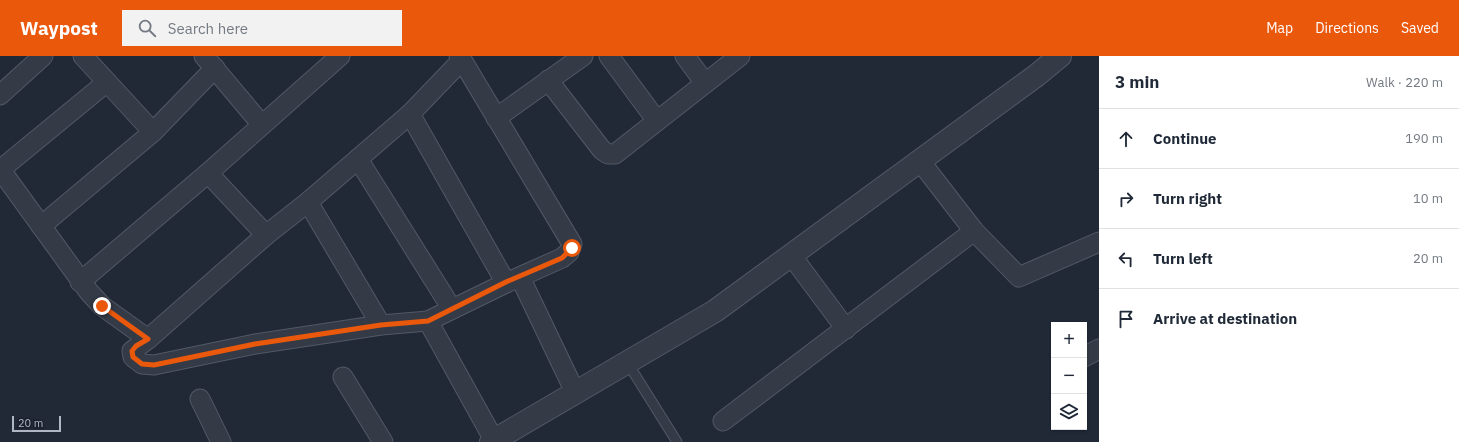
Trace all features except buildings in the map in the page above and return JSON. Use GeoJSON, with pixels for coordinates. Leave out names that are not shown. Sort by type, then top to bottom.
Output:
{"type":"FeatureCollection","features":[{"type":"Feature","properties":{"kind":"street"},"geometry":{"type":"LineString","coordinates":[[0,95],[43,56]]}},
{"type":"Feature","properties":{"kind":"street"},"geometry":{"type":"LineString","coordinates":[[83,56],[153,132]]}},
{"type":"Feature","properties":{"kind":"street"},"geometry":{"type":"LineString","coordinates":[[80,282],[208,173],[340,56]]}},
{"type":"Feature","properties":{"kind":"street"},"geometry":{"type":"LineString","coordinates":[[496,118],[583,56]]}},
{"type":"Feature","properties":{"kind":"street"},"geometry":{"type":"LineString","coordinates":[[609,56],[657,121]]}},
{"type":"Feature","properties":{"kind":"street"},"geometry":{"type":"LineString","coordinates":[[685,56],[705,83]]}},
{"type":"Feature","properties":{"kind":"street"},"geometry":{"type":"LineString","coordinates":[[548,80],[602,150],[608,154],[615,154],[620,152],[740,56]]}},
{"type":"Feature","properties":{"kind":"street"},"geometry":{"type":"LineString","coordinates":[[428,321],[492,441],[715,311],[1037,75],[1060,56]]}},
{"type":"Feature","properties":{"kind":"street"},"geometry":{"type":"LineString","coordinates":[[460,58],[572,244],[570,252],[562,258],[428,321],[381,325],[255,344],[154,365],[142,364],[133,357],[132,351],[136,346],[148,339],[266,235],[308,202],[410,114],[460,58]]}},
{"type":"Feature","properties":{"kind":"street"},"geometry":{"type":"LineString","coordinates":[[41,226],[153,132],[210,60],[262,125]]}},
{"type":"Feature","properties":{"kind":"street"},"geometry":{"type":"LineString","coordinates":[[107,82],[0,170],[80,282],[102,306],[148,339]]}},
{"type":"Feature","properties":{"kind":"street"},"geometry":{"type":"LineString","coordinates":[[410,114],[513,280],[576,392]]}},
{"type":"Feature","properties":{"kind":"street"},"geometry":{"type":"LineString","coordinates":[[358,159],[452,309]]}},
{"type":"Feature","properties":{"kind":"street"},"geometry":{"type":"LineString","coordinates":[[920,161],[974,231],[1019,278],[1099,242]]}},
{"type":"Feature","properties":{"kind":"street"},"geometry":{"type":"LineString","coordinates":[[208,173],[266,235]]}},
{"type":"Feature","properties":{"kind":"street"},"geometry":{"type":"LineString","coordinates":[[308,202],[381,325]]}},
{"type":"Feature","properties":{"kind":"street"},"geometry":{"type":"LineString","coordinates":[[723,421],[846,330],[974,231]]}},
{"type":"Feature","properties":{"kind":"street"},"geometry":{"type":"LineString","coordinates":[[791,255],[846,330]]}},
{"type":"Feature","properties":{"kind":"street"},"geometry":{"type":"LineString","coordinates":[[1087,355],[1099,349]]}},
{"type":"Feature","properties":{"kind":"street"},"geometry":{"type":"LineString","coordinates":[[343,378],[383,442]]}},
{"type":"Feature","properties":{"kind":"street"},"geometry":{"type":"LineString","coordinates":[[200,399],[221,442]]}},
{"type":"Feature","properties":{"kind":"lane"},"geometry":{"type":"LineString","coordinates":[[627,362],[677,442]]}},
{"type":"Feature","properties":{"kind":"route"},"geometry":{"type":"LineString","coordinates":[[102,306],[148,339],[136,346],[132,351],[133,357],[142,364],[154,365],[255,344],[381,325],[428,321],[506,282],[562,258],[570,252],[572,248]]}}]}
